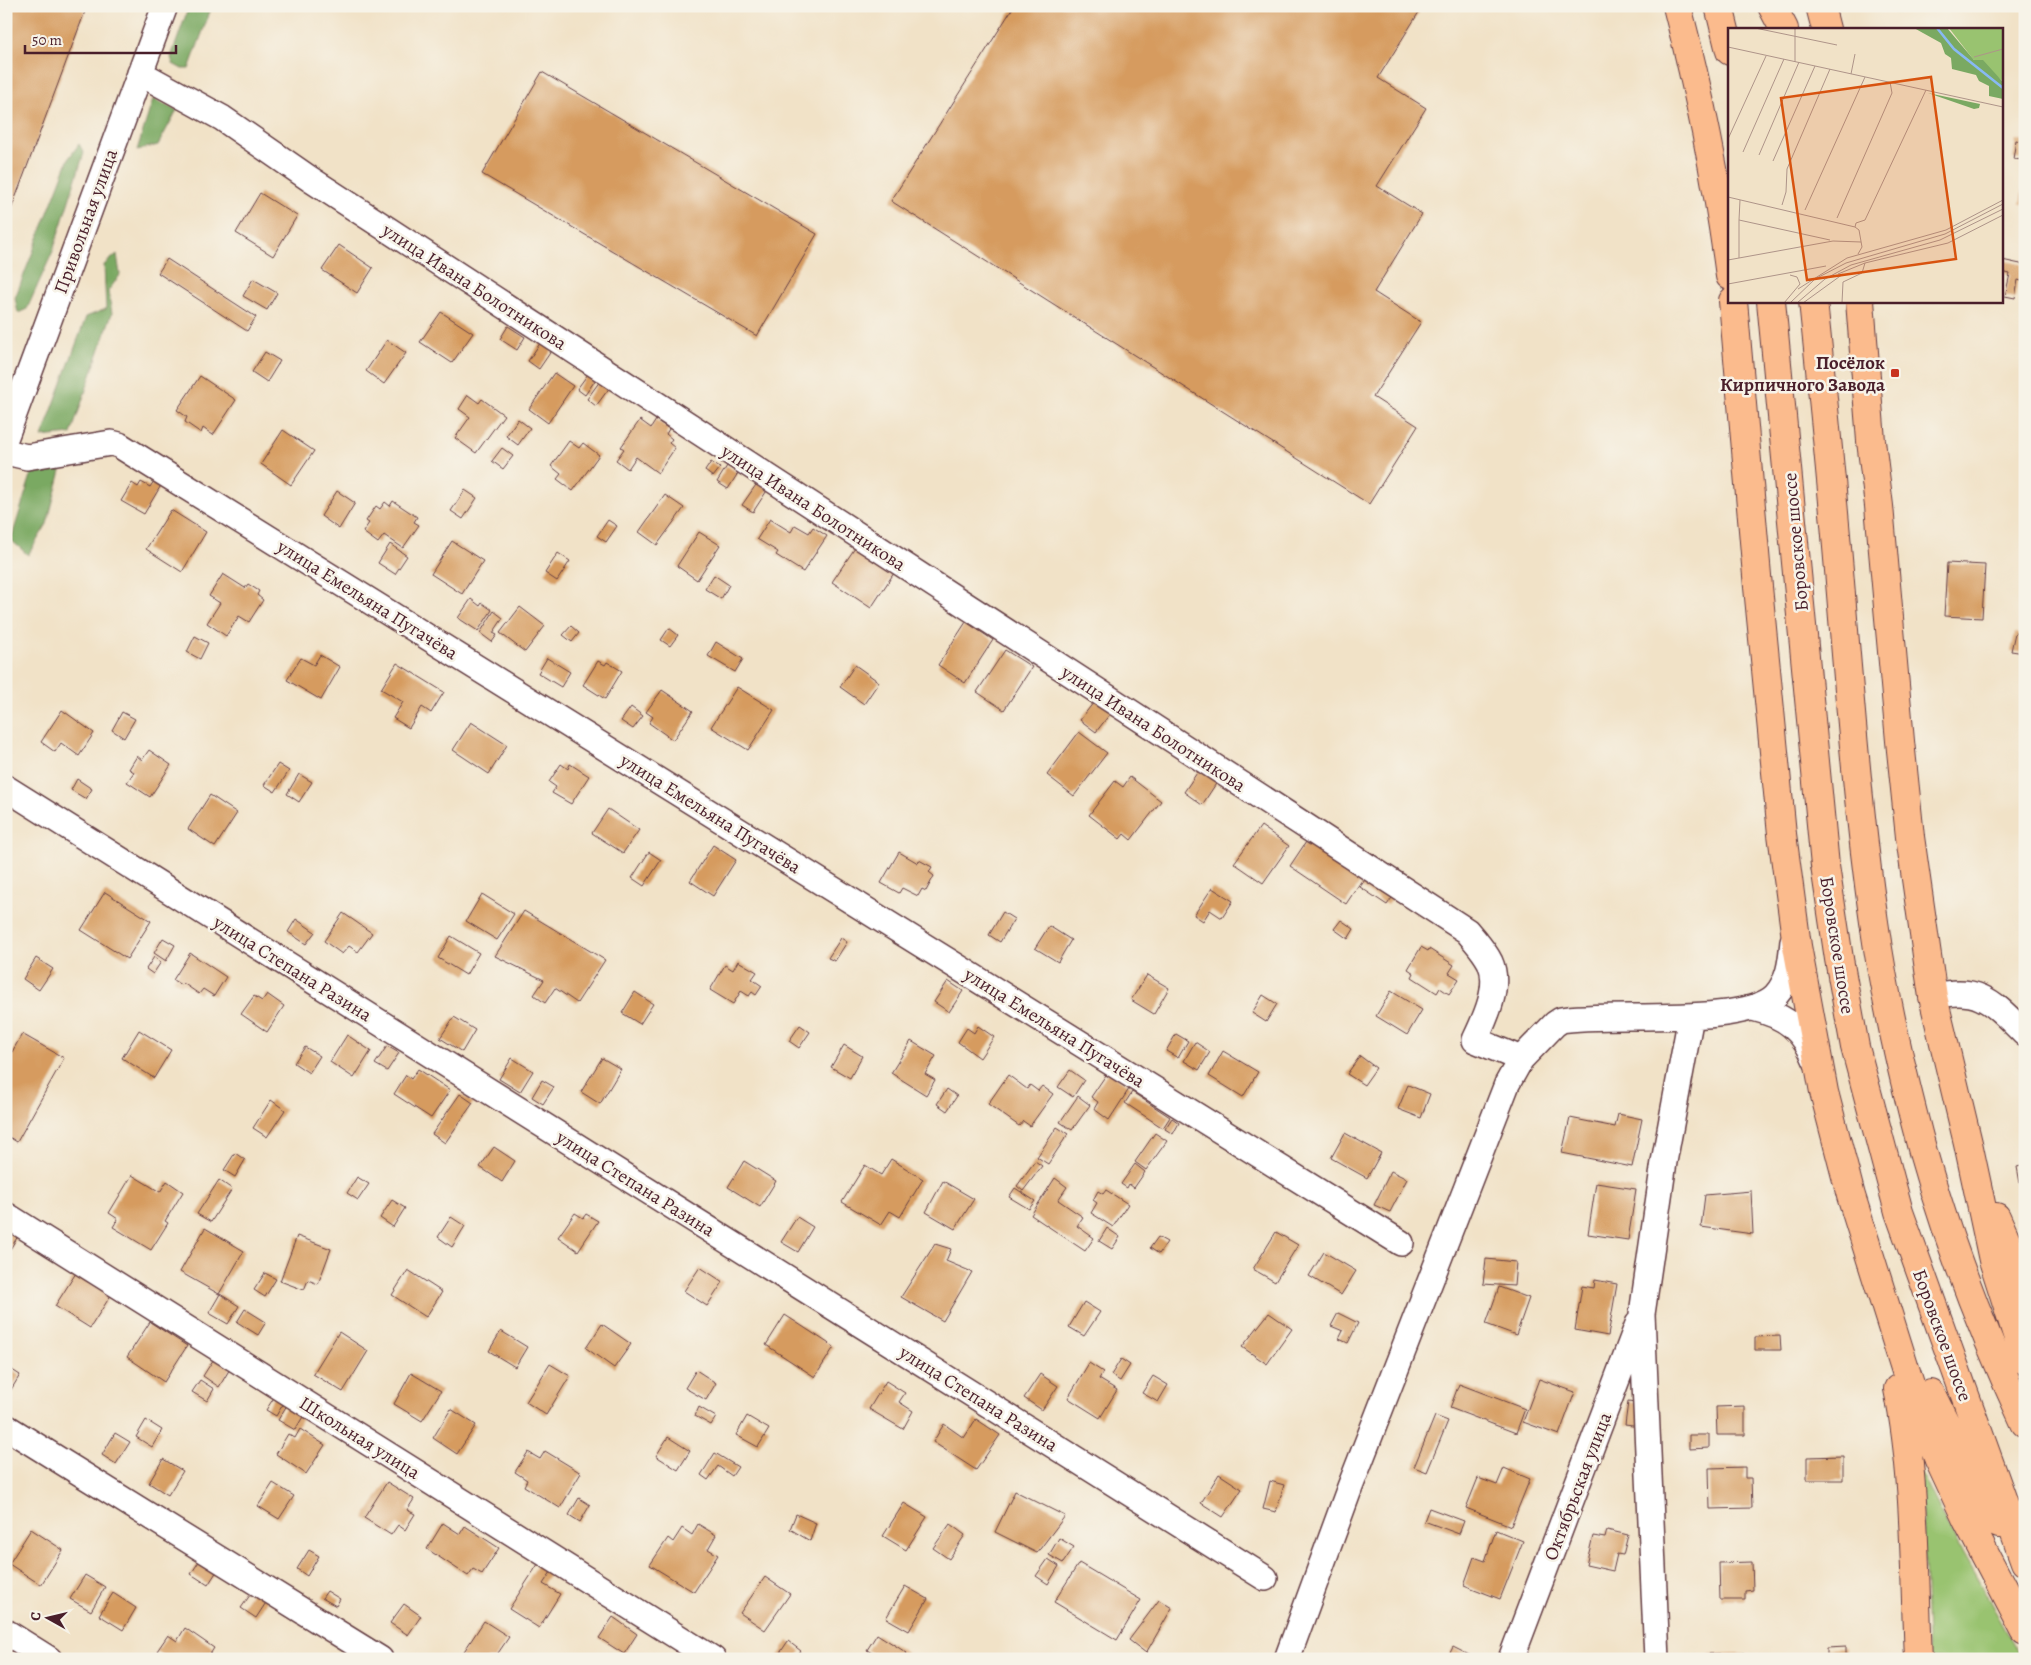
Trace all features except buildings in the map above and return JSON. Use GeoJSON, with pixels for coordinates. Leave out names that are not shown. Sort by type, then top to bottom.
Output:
{"type":"FeatureCollection","features":[{"type":"Feature","properties":{"kind":"main road"},"geometry":{"type":"LineString","coordinates":[[1677,6],[1692,64],[1713,166],[1728,263]]}},
{"type":"Feature","properties":{"kind":"main road"},"geometry":{"type":"LineString","coordinates":[[1719,6],[1728,43]]}},
{"type":"Feature","properties":{"kind":"main road"},"geometry":{"type":"LineString","coordinates":[[1762,6],[1766,28]]}},
{"type":"Feature","properties":{"kind":"main road"},"geometry":{"type":"LineString","coordinates":[[1772,6],[1783,28]]}},
{"type":"Feature","properties":{"kind":"main road"},"geometry":{"type":"LineString","coordinates":[[1820,6],[1826,28]]}},
{"type":"Feature","properties":{"kind":"main road"},"geometry":{"type":"LineString","coordinates":[[1733,302],[1760,616],[1782,834],[1794,921],[1819,1069],[1843,1168],[1914,1397],[1939,1460],[1967,1520],[2025,1631]]}},
{"type":"Feature","properties":{"kind":"main road","name":"Боровское шоссе"},"geometry":{"type":"LineString","coordinates":[[1771,302],[1825,866],[1855,1047],[1899,1212],[2025,1564]]}},
{"type":"Feature","properties":{"kind":"main road","name":"Боровское шоссе"},"geometry":{"type":"LineString","coordinates":[[1813,302],[1859,803],[1874,924],[1891,1019],[1913,1116],[1964,1278],[1989,1342],[2025,1423]]}},
{"type":"Feature","properties":{"kind":"main road"},"geometry":{"type":"LineString","coordinates":[[1860,302],[1871,440],[1879,506],[1900,741],[1932,997],[1968,1143],[1993,1260],[2025,1360]]}},
{"type":"Feature","properties":{"kind":"main road"},"geometry":{"type":"LineString","coordinates":[[1968,1143],[1994,1214],[2025,1283]]}},
{"type":"Feature","properties":{"kind":"main road"},"geometry":{"type":"LineString","coordinates":[[1870,1258],[1934,1402],[1966,1466],[2008,1540],[2025,1564]]}},
{"type":"Feature","properties":{"kind":"main road"},"geometry":{"type":"LineString","coordinates":[[1870,1258],[1905,1430],[1911,1493],[1918,1659]]}},
{"type":"Feature","properties":{"kind":"street","name":"Привольная улица"},"geometry":{"type":"LineString","coordinates":[[6,436],[165,6]]}},
{"type":"Feature","properties":{"kind":"street","name":"улица Ивана Болотникова"},"geometry":{"type":"LineString","coordinates":[[140,73],[222,118],[318,185],[1467,931],[1482,949],[1491,964],[1493,993],[1488,1011],[1475,1040],[1521,1059]]}},
{"type":"Feature","properties":{"kind":"street","name":"улица Емельяна Пугачёва"},"geometry":{"type":"LineString","coordinates":[[6,452],[27,457],[111,443],[119,444],[1401,1243]]}},
{"type":"Feature","properties":{"kind":"street","name":"улица Степана Разина"},"geometry":{"type":"LineString","coordinates":[[6,788],[1265,1578]]}},
{"type":"Feature","properties":{"kind":"street"},"geometry":{"type":"LineString","coordinates":[[1287,1659],[1350,1487],[1507,1084],[1521,1059],[1561,1020],[1692,1016],[1753,1008],[1766,1003],[1776,995],[1788,975],[1791,965],[1794,921]]}},
{"type":"Feature","properties":{"kind":"street"},"geometry":{"type":"LineString","coordinates":[[1932,997],[1959,992],[1984,998],[1992,1002],[2025,1034]]}},
{"type":"Feature","properties":{"kind":"street"},"geometry":{"type":"LineString","coordinates":[[1753,1008],[1773,1014],[1792,1024],[1805,1039],[1819,1069]]}},
{"type":"Feature","properties":{"kind":"street","name":"Октябрьская улица"},"geometry":{"type":"LineString","coordinates":[[1657,1659],[1642,1314],[1664,1162],[1692,1016]]}},
{"type":"Feature","properties":{"kind":"street","name":"Школьная улица"},"geometry":{"type":"LineString","coordinates":[[6,1215],[713,1659]]}},
{"type":"Feature","properties":{"kind":"street","name":"Октябрьская улица"},"geometry":{"type":"LineString","coordinates":[[1511,1659],[1642,1314]]}},
{"type":"Feature","properties":{"kind":"street"},"geometry":{"type":"LineString","coordinates":[[6,1427],[380,1659]]}},
{"type":"Feature","properties":{"kind":"street"},"geometry":{"type":"LineString","coordinates":[[6,1632],[49,1659]]}},
{"type":"Feature","properties":{"kind":"green space"},"geometry":{"type":"Polygon","coordinates":[[[189,6],[212,6],[189,69],[182,69],[173,64],[171,57],[189,6]]]}},
{"type":"Feature","properties":{"kind":"green space"},"geometry":{"type":"Polygon","coordinates":[[[153,99],[177,110],[158,145],[137,150],[153,99]]]}},
{"type":"Feature","properties":{"kind":"green space"},"geometry":{"type":"Polygon","coordinates":[[[79,144],[84,153],[53,251],[27,309],[18,313],[15,298],[69,158],[79,144]]]}},
{"type":"Feature","properties":{"kind":"green space"},"geometry":{"type":"Polygon","coordinates":[[[117,254],[120,275],[108,291],[112,313],[71,434],[42,437],[86,317],[106,309],[104,265],[117,254]]]}},
{"type":"Feature","properties":{"kind":"green space"},"geometry":{"type":"Polygon","coordinates":[[[62,467],[47,524],[28,555],[11,540],[32,472],[62,467]]]}},
{"type":"Feature","properties":{"kind":"green space"},"geometry":{"type":"Polygon","coordinates":[[[1920,1469],[1949,1528],[2022,1659],[1928,1659],[1920,1469]]]}},
{"type":"Feature","properties":{"kind":"place","name":"Посёлок Кирпичного Завода"},"geometry":{"type":"Point","coordinates":[1895,373]}}]}
